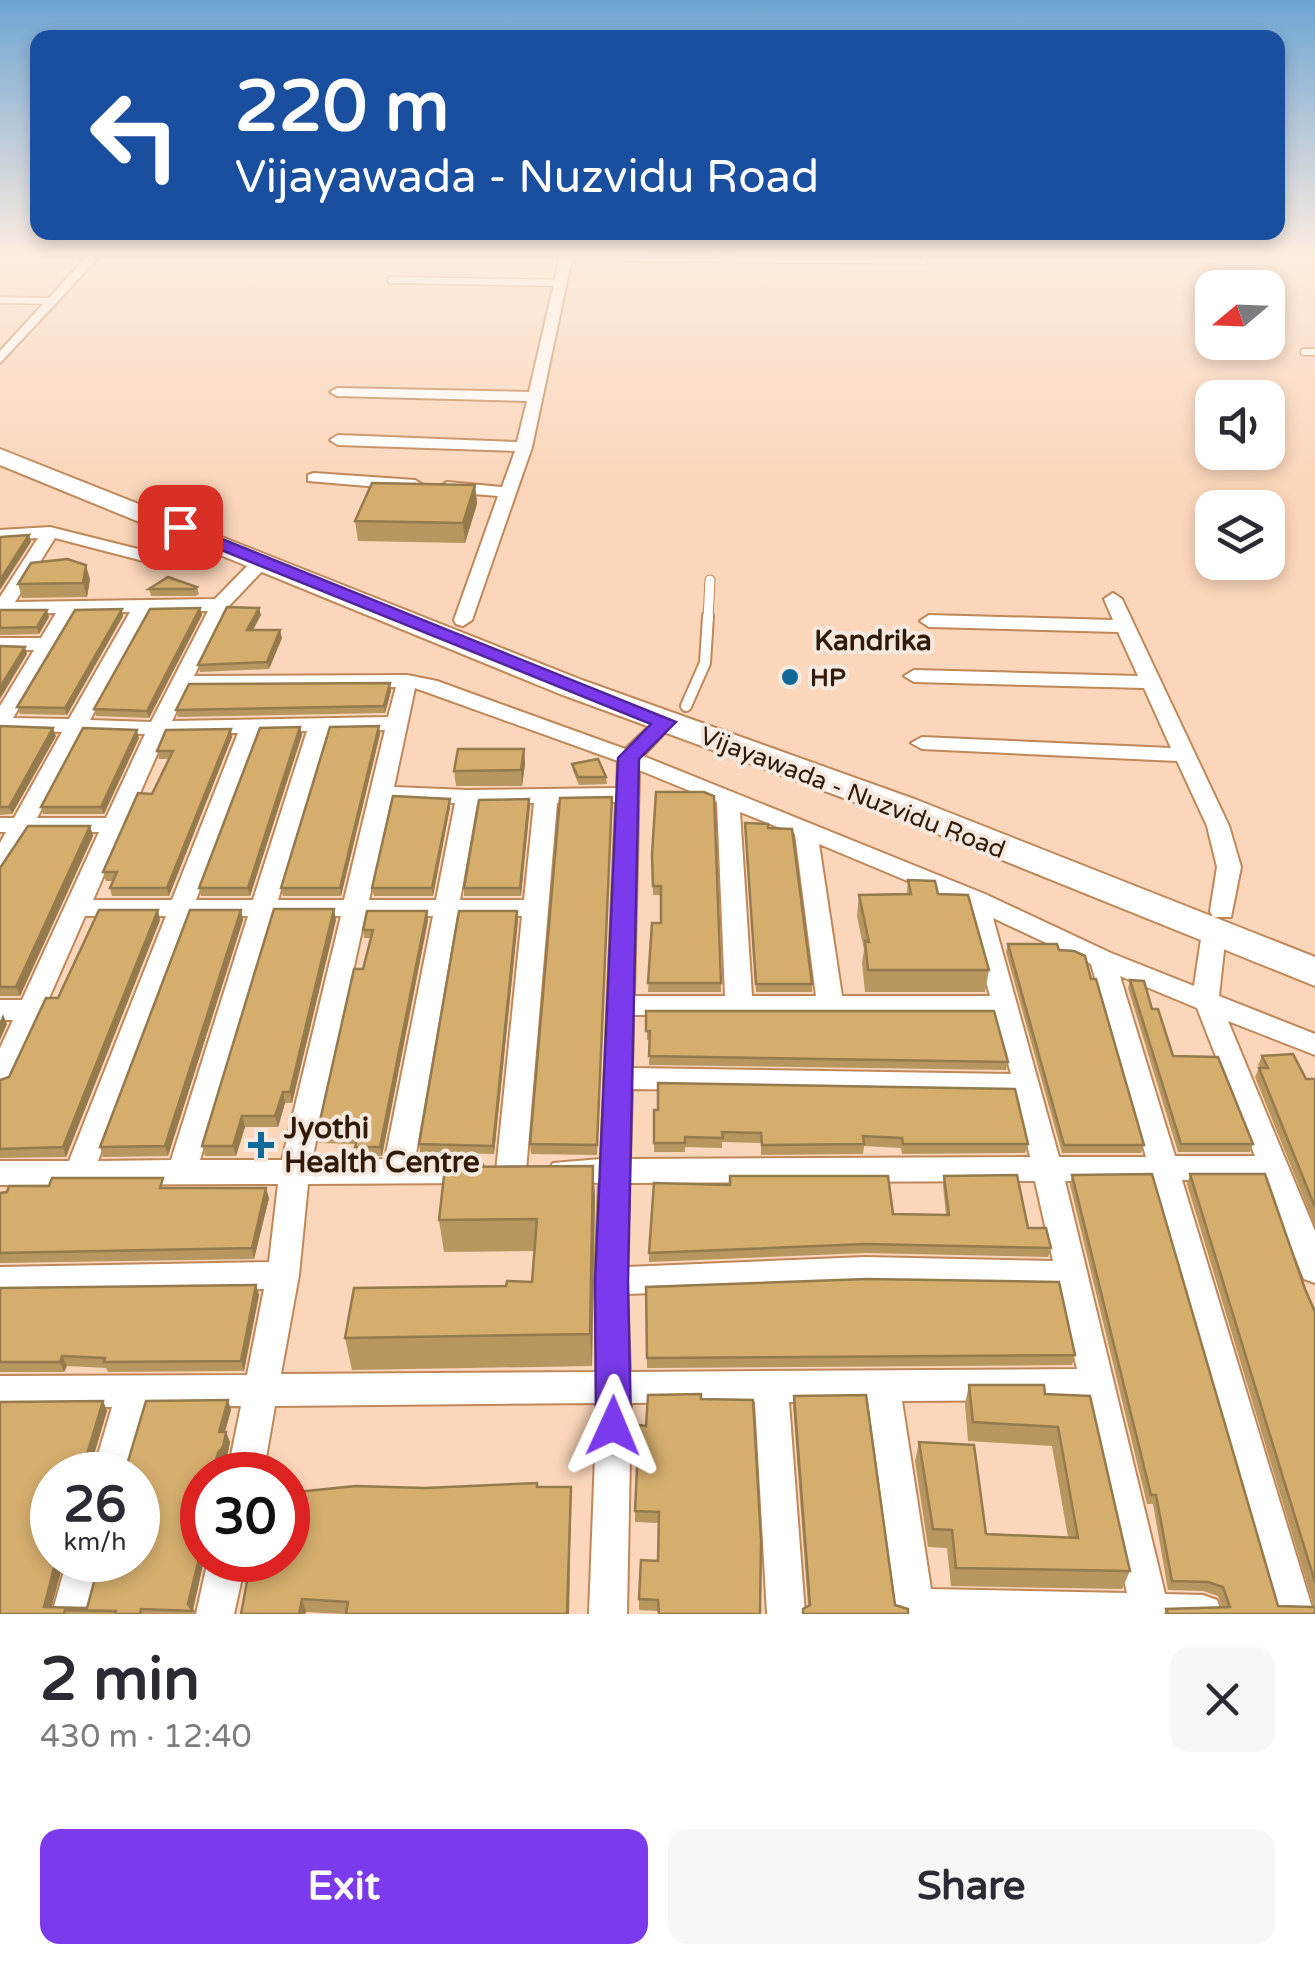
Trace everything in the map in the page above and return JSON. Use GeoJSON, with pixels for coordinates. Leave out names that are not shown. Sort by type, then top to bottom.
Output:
{"type":"FeatureCollection","features":[{"type":"Feature","properties":{"kind":"main road","name":"Vijayawada - Nuzvidu Road"},"geometry":{"type":"LineString","coordinates":[[0,440],[463,620],[670,719]]}},
{"type":"Feature","properties":{"kind":"main road","name":"Vijayawada - Nuzvidu Road"},"geometry":{"type":"LineString","coordinates":[[0,456],[255,566],[905,808],[1315,972]]}},
{"type":"Feature","properties":{"kind":"main road","name":"Vijayawada - Nuzvidu Road"},"geometry":{"type":"LineString","coordinates":[[1216,931],[1315,947]]}},
{"type":"Feature","properties":{"kind":"street"},"geometry":{"type":"LineString","coordinates":[[0,359],[28,328]]}},
{"type":"Feature","properties":{"kind":"street"},"geometry":{"type":"LineString","coordinates":[[463,620],[524,447],[551,328]]}},
{"type":"Feature","properties":{"kind":"street"},"geometry":{"type":"LineString","coordinates":[[337,392],[535,397]]}},
{"type":"Feature","properties":{"kind":"street"},"geometry":{"type":"LineString","coordinates":[[338,440],[524,447]]}},
{"type":"Feature","properties":{"kind":"street"},"geometry":{"type":"LineString","coordinates":[[314,478],[509,492]]}},
{"type":"Feature","properties":{"kind":"street"},"geometry":{"type":"LineString","coordinates":[[1,608],[50,532]]}},
{"type":"Feature","properties":{"kind":"street"},"geometry":{"type":"LineString","coordinates":[[0,534],[50,532],[142,557],[160,557],[200,542]]}},
{"type":"Feature","properties":{"kind":"street"},"geometry":{"type":"LineString","coordinates":[[0,1078],[158,728],[225,598],[255,566]]}},
{"type":"Feature","properties":{"kind":"street"},"geometry":{"type":"LineString","coordinates":[[1,608],[142,607],[225,598]]}},
{"type":"Feature","properties":{"kind":"street"},"geometry":{"type":"LineString","coordinates":[[1113,599],[1218,826],[1229,867],[1206,991],[1315,1269]]}},
{"type":"Feature","properties":{"kind":"street"},"geometry":{"type":"LineString","coordinates":[[69,607],[0,723],[158,728],[397,723]]}},
{"type":"Feature","properties":{"kind":"street"},"geometry":{"type":"LineString","coordinates":[[0,864],[10,825],[80,725],[142,607]]}},
{"type":"Feature","properties":{"kind":"street"},"geometry":{"type":"LineString","coordinates":[[929,621],[1126,626]]}},
{"type":"Feature","properties":{"kind":"street"},"geometry":{"type":"LineString","coordinates":[[0,644],[46,644]]}},
{"type":"Feature","properties":{"kind":"street"},"geometry":{"type":"LineString","coordinates":[[914,676],[1152,682]]}},
{"type":"Feature","properties":{"kind":"street"},"geometry":{"type":"LineString","coordinates":[[182,682],[406,681],[430,686],[633,754],[728,801],[976,900],[1102,959],[1206,991],[1315,1045]]}},
{"type":"Feature","properties":{"kind":"street"},"geometry":{"type":"LineString","coordinates":[[250,1452],[283,1276],[294,1172],[406,681]]}},
{"type":"Feature","properties":{"kind":"street"},"geometry":{"type":"LineString","coordinates":[[0,683],[24,683]]}},
{"type":"Feature","properties":{"kind":"street"},"geometry":{"type":"LineString","coordinates":[[608,1614],[614,1388],[612,1281],[627,794],[633,754],[670,719]]}},
{"type":"Feature","properties":{"kind":"street"},"geometry":{"type":"LineString","coordinates":[[182,1172],[319,725]]}},
{"type":"Feature","properties":{"kind":"street"},"geometry":{"type":"LineString","coordinates":[[80,1173],[251,726]]}},
{"type":"Feature","properties":{"kind":"street"},"geometry":{"type":"LineString","coordinates":[[922,743],[1185,755]]}},
{"type":"Feature","properties":{"kind":"street"},"geometry":{"type":"LineString","coordinates":[[381,793],[467,797],[627,794]]}},
{"type":"Feature","properties":{"kind":"street"},"geometry":{"type":"LineString","coordinates":[[510,1171],[546,796]]}},
{"type":"Feature","properties":{"kind":"street"},"geometry":{"type":"LineString","coordinates":[[398,1172],[467,797]]}},
{"type":"Feature","properties":{"kind":"street"},"geometry":{"type":"LineString","coordinates":[[728,801],[739,1004]]}},
{"type":"Feature","properties":{"kind":"street"},"geometry":{"type":"LineString","coordinates":[[10,825],[114,825]]}},
{"type":"Feature","properties":{"kind":"street"},"geometry":{"type":"LineString","coordinates":[[806,833],[830,1004]]}},
{"type":"Feature","properties":{"kind":"street"},"geometry":{"type":"LineString","coordinates":[[976,900],[1028,1086],[1150,1613]]}},
{"type":"Feature","properties":{"kind":"street"},"geometry":{"type":"LineString","coordinates":[[77,908],[535,908]]}},
{"type":"Feature","properties":{"kind":"street"},"geometry":{"type":"LineString","coordinates":[[1102,959],[1295,1614]]}},
{"type":"Feature","properties":{"kind":"street"},"geometry":{"type":"LineString","coordinates":[[620,1006],[1005,1006]]}},
{"type":"Feature","properties":{"kind":"street"},"geometry":{"type":"LineString","coordinates":[[0,1010],[31,1010]]}},
{"type":"Feature","properties":{"kind":"street"},"geometry":{"type":"LineString","coordinates":[[618,1078],[1028,1086]]}},
{"type":"Feature","properties":{"kind":"street"},"geometry":{"type":"LineString","coordinates":[[0,1173],[1276,1168]]}},
{"type":"Feature","properties":{"kind":"street"},"geometry":{"type":"LineString","coordinates":[[612,1281],[865,1271],[1072,1276]]}},
{"type":"Feature","properties":{"kind":"street"},"geometry":{"type":"LineString","coordinates":[[0,1281],[283,1276]]}},
{"type":"Feature","properties":{"kind":"street"},"geometry":{"type":"LineString","coordinates":[[772,1384],[786,1614]]}},
{"type":"Feature","properties":{"kind":"street"},"geometry":{"type":"LineString","coordinates":[[883,1384],[915,1611],[1204,1614]]}},
{"type":"Feature","properties":{"kind":"street"},"geometry":{"type":"LineString","coordinates":[[0,1394],[1097,1384]]}},
{"type":"Feature","properties":{"kind":"street"},"geometry":{"type":"LineString","coordinates":[[117,1452],[134,1391]]}},
{"type":"Feature","properties":{"kind":"street"},"geometry":{"type":"LineString","coordinates":[[71,1614],[80,1582]]}},
{"type":"Feature","properties":{"kind":"street"},"geometry":{"type":"LineString","coordinates":[[215,1614],[222,1582]]}},
{"type":"Feature","properties":{"kind":"lane"},"geometry":{"type":"LineString","coordinates":[[1304,352],[1315,352]]}},
{"type":"Feature","properties":{"kind":"lane"},"geometry":{"type":"LineString","coordinates":[[670,719],[704,664],[710,580]]}},
{"type":"Feature","properties":{"kind":"building"},"geometry":{"type":"Polygon","coordinates":[[[372,483],[475,485],[463,523],[355,521],[372,483]]]}},
{"type":"Feature","properties":{"kind":"building"},"geometry":{"type":"Polygon","coordinates":[[[29,535],[0,580],[0,537],[29,535]]]}},
{"type":"Feature","properties":{"kind":"building"},"geometry":{"type":"Polygon","coordinates":[[[67,559],[86,565],[83,583],[18,584],[31,563],[67,559]]]}},
{"type":"Feature","properties":{"kind":"building"},"geometry":{"type":"Polygon","coordinates":[[[168,577],[197,587],[149,589],[168,577]]]}},
{"type":"Feature","properties":{"kind":"building"},"geometry":{"type":"Polygon","coordinates":[[[227,607],[259,608],[247,630],[280,630],[267,662],[198,665],[227,607]]]}},
{"type":"Feature","properties":{"kind":"building"},"geometry":{"type":"Polygon","coordinates":[[[200,608],[147,711],[94,709],[150,609],[200,608]]]}},
{"type":"Feature","properties":{"kind":"building"},"geometry":{"type":"Polygon","coordinates":[[[122,609],[65,708],[17,707],[75,610],[122,609]]]}},
{"type":"Feature","properties":{"kind":"building"},"geometry":{"type":"Polygon","coordinates":[[[0,610],[47,610],[37,627],[0,628],[0,610]]]}},
{"type":"Feature","properties":{"kind":"building"},"geometry":{"type":"Polygon","coordinates":[[[0,646],[25,647],[0,687],[0,646]]]}},
{"type":"Feature","properties":{"kind":"building"},"geometry":{"type":"Polygon","coordinates":[[[390,683],[384,706],[176,710],[189,684],[390,683]]]}},
{"type":"Feature","properties":{"kind":"building"},"geometry":{"type":"Polygon","coordinates":[[[0,726],[53,728],[9,807],[0,807],[0,726]]]}},
{"type":"Feature","properties":{"kind":"building"},"geometry":{"type":"Polygon","coordinates":[[[379,726],[340,888],[281,888],[330,727],[379,726]]]}},
{"type":"Feature","properties":{"kind":"building"},"geometry":{"type":"Polygon","coordinates":[[[300,727],[248,888],[199,888],[260,728],[300,727]]]}},
{"type":"Feature","properties":{"kind":"building"},"geometry":{"type":"Polygon","coordinates":[[[83,728],[137,730],[101,807],[41,807],[83,728]]]}},
{"type":"Feature","properties":{"kind":"building"},"geometry":{"type":"Polygon","coordinates":[[[231,729],[167,888],[110,888],[117,872],[103,872],[138,793],[152,794],[173,751],[157,751],[166,730],[231,729]]]}},
{"type":"Feature","properties":{"kind":"building"},"geometry":{"type":"Polygon","coordinates":[[[458,749],[524,749],[521,770],[454,771],[458,749]]]}},
{"type":"Feature","properties":{"kind":"building"},"geometry":{"type":"Polygon","coordinates":[[[598,759],[606,777],[578,777],[572,764],[598,759]]]}},
{"type":"Feature","properties":{"kind":"building"},"geometry":{"type":"Polygon","coordinates":[[[656,792],[704,792],[714,796],[721,983],[648,983],[652,923],[661,923],[661,886],[653,886],[656,792]]]}},
{"type":"Feature","properties":{"kind":"building"},"geometry":{"type":"Polygon","coordinates":[[[393,796],[450,799],[432,888],[372,888],[393,796]]]}},
{"type":"Feature","properties":{"kind":"building"},"geometry":{"type":"Polygon","coordinates":[[[612,797],[597,1145],[530,1144],[560,798],[612,797]]]}},
{"type":"Feature","properties":{"kind":"building"},"geometry":{"type":"Polygon","coordinates":[[[529,799],[520,888],[464,888],[479,800],[529,799]]]}},
{"type":"Feature","properties":{"kind":"building"},"geometry":{"type":"Polygon","coordinates":[[[745,823],[792,829],[812,984],[756,984],[745,823]]]}},
{"type":"Feature","properties":{"kind":"building"},"geometry":{"type":"Polygon","coordinates":[[[28,826],[90,826],[16,987],[0,987],[0,868],[28,826]]]}},
{"type":"Feature","properties":{"kind":"building"},"geometry":{"type":"Polygon","coordinates":[[[908,880],[935,881],[938,894],[968,895],[989,970],[868,970],[865,941],[869,942],[859,895],[911,894],[908,880]]]}},
{"type":"Feature","properties":{"kind":"building"},"geometry":{"type":"Polygon","coordinates":[[[274,909],[334,909],[290,1092],[283,1092],[275,1116],[242,1116],[233,1146],[202,1146],[274,909]]]}},
{"type":"Feature","properties":{"kind":"building"},"geometry":{"type":"Polygon","coordinates":[[[99,910],[158,910],[63,1147],[0,1149],[0,1080],[9,1077],[46,998],[58,998],[99,910]]]}},
{"type":"Feature","properties":{"kind":"building"},"geometry":{"type":"Polygon","coordinates":[[[190,910],[241,910],[165,1146],[100,1147],[190,910]]]}},
{"type":"Feature","properties":{"kind":"building"},"geometry":{"type":"Polygon","coordinates":[[[367,911],[427,911],[380,1147],[355,1147],[358,1136],[317,1134],[354,969],[363,969],[373,930],[363,930],[367,911]]]}},
{"type":"Feature","properties":{"kind":"building"},"geometry":{"type":"Polygon","coordinates":[[[459,911],[517,911],[493,1146],[419,1144],[459,911]]]}},
{"type":"Feature","properties":{"kind":"building"},"geometry":{"type":"Polygon","coordinates":[[[1008,944],[1057,944],[1059,950],[1085,956],[1091,979],[1096,979],[1144,1145],[1064,1145],[1008,944]]]}},
{"type":"Feature","properties":{"kind":"building"},"geometry":{"type":"Polygon","coordinates":[[[1130,980],[1144,981],[1173,1056],[1218,1057],[1253,1144],[1181,1144],[1130,980]]]}},
{"type":"Feature","properties":{"kind":"building"},"geometry":{"type":"Polygon","coordinates":[[[646,1011],[994,1011],[1008,1062],[649,1056],[646,1011]]]}},
{"type":"Feature","properties":{"kind":"building"},"geometry":{"type":"Polygon","coordinates":[[[1293,1054],[1306,1079],[1315,1079],[1315,1207],[1259,1068],[1268,1068],[1262,1056],[1293,1054]]]}},
{"type":"Feature","properties":{"kind":"building"},"geometry":{"type":"Polygon","coordinates":[[[658,1083],[1015,1089],[1028,1144],[903,1144],[902,1138],[863,1136],[864,1144],[762,1145],[761,1133],[722,1132],[723,1138],[685,1137],[685,1143],[654,1143],[658,1083]]]}},
{"type":"Feature","properties":{"kind":"building"},"geometry":{"type":"Polygon","coordinates":[[[593,1166],[590,1334],[345,1338],[354,1288],[506,1286],[507,1281],[532,1282],[537,1219],[439,1220],[445,1167],[593,1166]]]}},
{"type":"Feature","properties":{"kind":"building"},"geometry":{"type":"Polygon","coordinates":[[[1152,1174],[1278,1606],[1315,1607],[1315,1614],[1168,1614],[1166,1609],[1230,1607],[1223,1587],[1208,1582],[1172,1581],[1156,1495],[1151,1495],[1072,1175],[1152,1174]]]}},
{"type":"Feature","properties":{"kind":"building"},"geometry":{"type":"Polygon","coordinates":[[[1190,1174],[1265,1174],[1315,1312],[1315,1582],[1190,1174]]]}},
{"type":"Feature","properties":{"kind":"building"},"geometry":{"type":"Polygon","coordinates":[[[1017,1175],[1028,1228],[1046,1228],[1051,1248],[866,1244],[649,1253],[654,1183],[730,1185],[730,1176],[888,1176],[893,1214],[949,1215],[944,1176],[1017,1175]]]}},
{"type":"Feature","properties":{"kind":"building"},"geometry":{"type":"Polygon","coordinates":[[[52,1178],[163,1178],[160,1188],[266,1188],[252,1248],[0,1253],[0,1193],[7,1192],[9,1186],[49,1186],[52,1178]]]}},
{"type":"Feature","properties":{"kind":"building"},"geometry":{"type":"Polygon","coordinates":[[[867,1279],[1059,1282],[1075,1355],[647,1358],[646,1287],[867,1279]]]}},
{"type":"Feature","properties":{"kind":"building"},"geometry":{"type":"Polygon","coordinates":[[[256,1285],[241,1361],[104,1362],[105,1358],[62,1356],[60,1362],[0,1362],[0,1288],[256,1285]]]}},
{"type":"Feature","properties":{"kind":"building"},"geometry":{"type":"Polygon","coordinates":[[[969,1385],[1044,1385],[1045,1394],[1090,1396],[1130,1571],[956,1568],[952,1530],[933,1529],[919,1442],[974,1445],[986,1534],[1078,1538],[1058,1427],[973,1422],[969,1385]]]}},
{"type":"Feature","properties":{"kind":"building"},"geometry":{"type":"Polygon","coordinates":[[[701,1394],[701,1399],[753,1400],[761,1540],[760,1614],[659,1614],[658,1600],[639,1599],[641,1560],[658,1561],[659,1512],[635,1511],[639,1425],[646,1426],[648,1395],[701,1394]]]}},
{"type":"Feature","properties":{"kind":"building"},"geometry":{"type":"Polygon","coordinates":[[[866,1395],[895,1605],[908,1609],[908,1614],[803,1614],[803,1609],[810,1605],[794,1396],[866,1395]]]}},
{"type":"Feature","properties":{"kind":"building"},"geometry":{"type":"Polygon","coordinates":[[[228,1400],[219,1432],[226,1432],[219,1452],[180,1452],[180,1582],[194,1582],[188,1604],[193,1611],[0,1614],[0,1402],[103,1401],[88,1452],[30,1452],[30,1582],[50,1582],[44,1607],[87,1608],[94,1582],[160,1582],[160,1452],[131,1452],[146,1401],[228,1400]]]}},
{"type":"Feature","properties":{"kind":"building"},"geometry":{"type":"Polygon","coordinates":[[[537,1483],[537,1487],[571,1487],[567,1614],[346,1614],[348,1602],[302,1599],[299,1614],[241,1614],[247,1582],[310,1582],[310,1491],[355,1486],[425,1488],[537,1483]]]}},
{"type":"Feature","properties":{"kind":"place","name":"HP"},"geometry":{"type":"Point","coordinates":[790,677]}},
{"type":"Feature","properties":{"kind":"place","name":"Jyothi Health Centre"},"geometry":{"type":"Point","coordinates":[261,1145]}},
{"type":"Feature","properties":{"kind":"district","name":"Kandrika"},"geometry":{"type":"Point","coordinates":[873,640]}},
{"type":"Feature","properties":{"kind":"route"},"geometry":{"type":"LineString","coordinates":[[180,527],[665,722],[628,758],[612,1281],[613,1426]]}}]}
